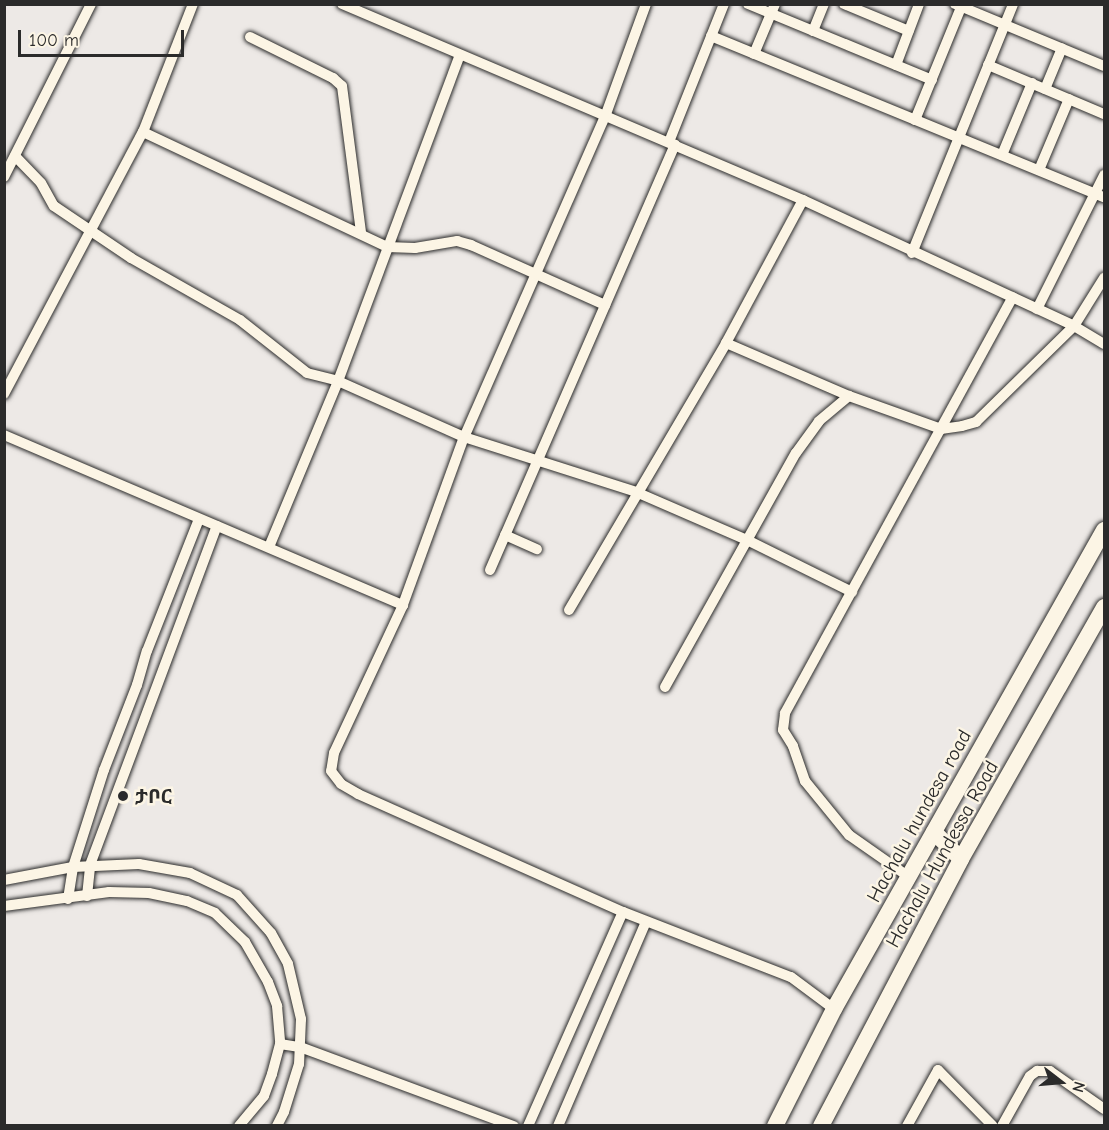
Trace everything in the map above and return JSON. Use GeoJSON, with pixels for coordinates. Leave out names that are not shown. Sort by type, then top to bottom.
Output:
{"type":"FeatureCollection","features":[{"type":"Feature","properties":{"kind":"main road","name":"Hachalu hundesa road"},"geometry":{"type":"LineString","coordinates":[[775,1125],[834,1009],[1104,530]]}},
{"type":"Feature","properties":{"kind":"main road","name":"Hachalu Hundessa Road"},"geometry":{"type":"LineString","coordinates":[[821,1125],[961,859],[1104,607]]}},
{"type":"Feature","properties":{"kind":"main road"},"geometry":{"type":"LineString","coordinates":[[934,832],[961,859]]}},
{"type":"Feature","properties":{"kind":"street"},"geometry":{"type":"LineString","coordinates":[[4,177],[91,4]]}},
{"type":"Feature","properties":{"kind":"street"},"geometry":{"type":"LineString","coordinates":[[4,394],[143,132],[193,4]]}},
{"type":"Feature","properties":{"kind":"street"},"geometry":{"type":"LineString","coordinates":[[342,4],[460,56],[606,114],[803,200],[912,253],[1074,326],[1104,344]]}},
{"type":"Feature","properties":{"kind":"street"},"geometry":{"type":"LineString","coordinates":[[646,4],[606,114],[537,276],[464,437],[403,605],[334,753],[331,771],[341,784],[358,794],[646,922],[791,977],[834,1009]]}},
{"type":"Feature","properties":{"kind":"street"},"geometry":{"type":"LineString","coordinates":[[490,570],[605,305],[672,143],[724,4]]}},
{"type":"Feature","properties":{"kind":"street"},"geometry":{"type":"LineString","coordinates":[[748,4],[773,9],[813,31],[932,80]]}},
{"type":"Feature","properties":{"kind":"street"},"geometry":{"type":"LineString","coordinates":[[813,31],[824,4]]}},
{"type":"Feature","properties":{"kind":"street"},"geometry":{"type":"LineString","coordinates":[[844,4],[909,31]]}},
{"type":"Feature","properties":{"kind":"street"},"geometry":{"type":"LineString","coordinates":[[896,65],[919,4]]}},
{"type":"Feature","properties":{"kind":"street"},"geometry":{"type":"LineString","coordinates":[[912,253],[1013,4]]}},
{"type":"Feature","properties":{"kind":"street"},"geometry":{"type":"LineString","coordinates":[[915,120],[958,6],[1104,66]]}},
{"type":"Feature","properties":{"kind":"street"},"geometry":{"type":"LineString","coordinates":[[754,54],[773,9]]}},
{"type":"Feature","properties":{"kind":"street"},"geometry":{"type":"LineString","coordinates":[[711,36],[1100,196]]}},
{"type":"Feature","properties":{"kind":"street"},"geometry":{"type":"LineString","coordinates":[[250,38],[333,78],[342,86],[361,233]]}},
{"type":"Feature","properties":{"kind":"street"},"geometry":{"type":"LineString","coordinates":[[1045,89],[1062,48]]}},
{"type":"Feature","properties":{"kind":"street"},"geometry":{"type":"LineString","coordinates":[[269,547],[338,381],[460,56]]}},
{"type":"Feature","properties":{"kind":"street"},"geometry":{"type":"LineString","coordinates":[[988,65],[1104,114]]}},
{"type":"Feature","properties":{"kind":"street"},"geometry":{"type":"LineString","coordinates":[[1002,155],[1032,83]]}},
{"type":"Feature","properties":{"kind":"street"},"geometry":{"type":"LineString","coordinates":[[1039,171],[1069,99]]}},
{"type":"Feature","properties":{"kind":"street"},"geometry":{"type":"LineString","coordinates":[[143,132],[387,247],[415,248],[457,241],[471,244],[605,305]]}},
{"type":"Feature","properties":{"kind":"street"},"geometry":{"type":"LineString","coordinates":[[15,156],[41,183],[54,206],[91,229],[130,258],[240,320],[307,373],[338,381],[464,437],[636,492],[749,541],[852,592]]}},
{"type":"Feature","properties":{"kind":"street"},"geometry":{"type":"LineString","coordinates":[[1037,309],[1100,196],[1104,175]]}},
{"type":"Feature","properties":{"kind":"street"},"geometry":{"type":"LineString","coordinates":[[569,610],[636,492],[726,343],[803,200]]}},
{"type":"Feature","properties":{"kind":"street"},"geometry":{"type":"LineString","coordinates":[[726,343],[849,396],[941,429],[976,422],[1074,326],[1104,279]]}},
{"type":"Feature","properties":{"kind":"street"},"geometry":{"type":"LineString","coordinates":[[909,877],[849,835],[805,781],[793,746],[783,730],[785,713],[1013,297]]}},
{"type":"Feature","properties":{"kind":"street"},"geometry":{"type":"LineString","coordinates":[[665,687],[749,541],[796,453],[819,421],[849,396]]}},
{"type":"Feature","properties":{"kind":"street"},"geometry":{"type":"LineString","coordinates":[[4,435],[403,605]]}},
{"type":"Feature","properties":{"kind":"street"},"geometry":{"type":"LineString","coordinates":[[68,899],[73,867],[147,651],[199,519]]}},
{"type":"Feature","properties":{"kind":"street"},"geometry":{"type":"LineString","coordinates":[[87,896],[90,866],[217,526]]}},
{"type":"Feature","properties":{"kind":"street"},"geometry":{"type":"LineString","coordinates":[[505,535],[537,549]]}},
{"type":"Feature","properties":{"kind":"street"},"geometry":{"type":"LineString","coordinates":[[4,879],[73,867],[139,864],[190,873],[237,895],[272,933],[288,964],[301,1018],[299,1064],[284,1113],[277,1125]]}},
{"type":"Feature","properties":{"kind":"street"},"geometry":{"type":"LineString","coordinates":[[4,906],[109,892],[149,893],[187,901],[215,913],[245,942],[268,982],[277,1006],[280,1044],[264,1096],[239,1125]]}},
{"type":"Feature","properties":{"kind":"street"},"geometry":{"type":"LineString","coordinates":[[528,1125],[623,912]]}},
{"type":"Feature","properties":{"kind":"street"},"geometry":{"type":"LineString","coordinates":[[558,1125],[646,922]]}},
{"type":"Feature","properties":{"kind":"street"},"geometry":{"type":"LineString","coordinates":[[280,1044],[300,1047],[514,1125]]}},
{"type":"Feature","properties":{"kind":"street"},"geometry":{"type":"LineString","coordinates":[[907,1125],[938,1070],[993,1125]]}},
{"type":"Feature","properties":{"kind":"street"},"geometry":{"type":"LineString","coordinates":[[1002,1125],[1030,1076],[1037,1071],[1050,1071],[1104,1109]]}},
{"type":"Feature","properties":{"kind":"place","name":"ታቦር"},"geometry":{"type":"Point","coordinates":[123,796]}}]}
